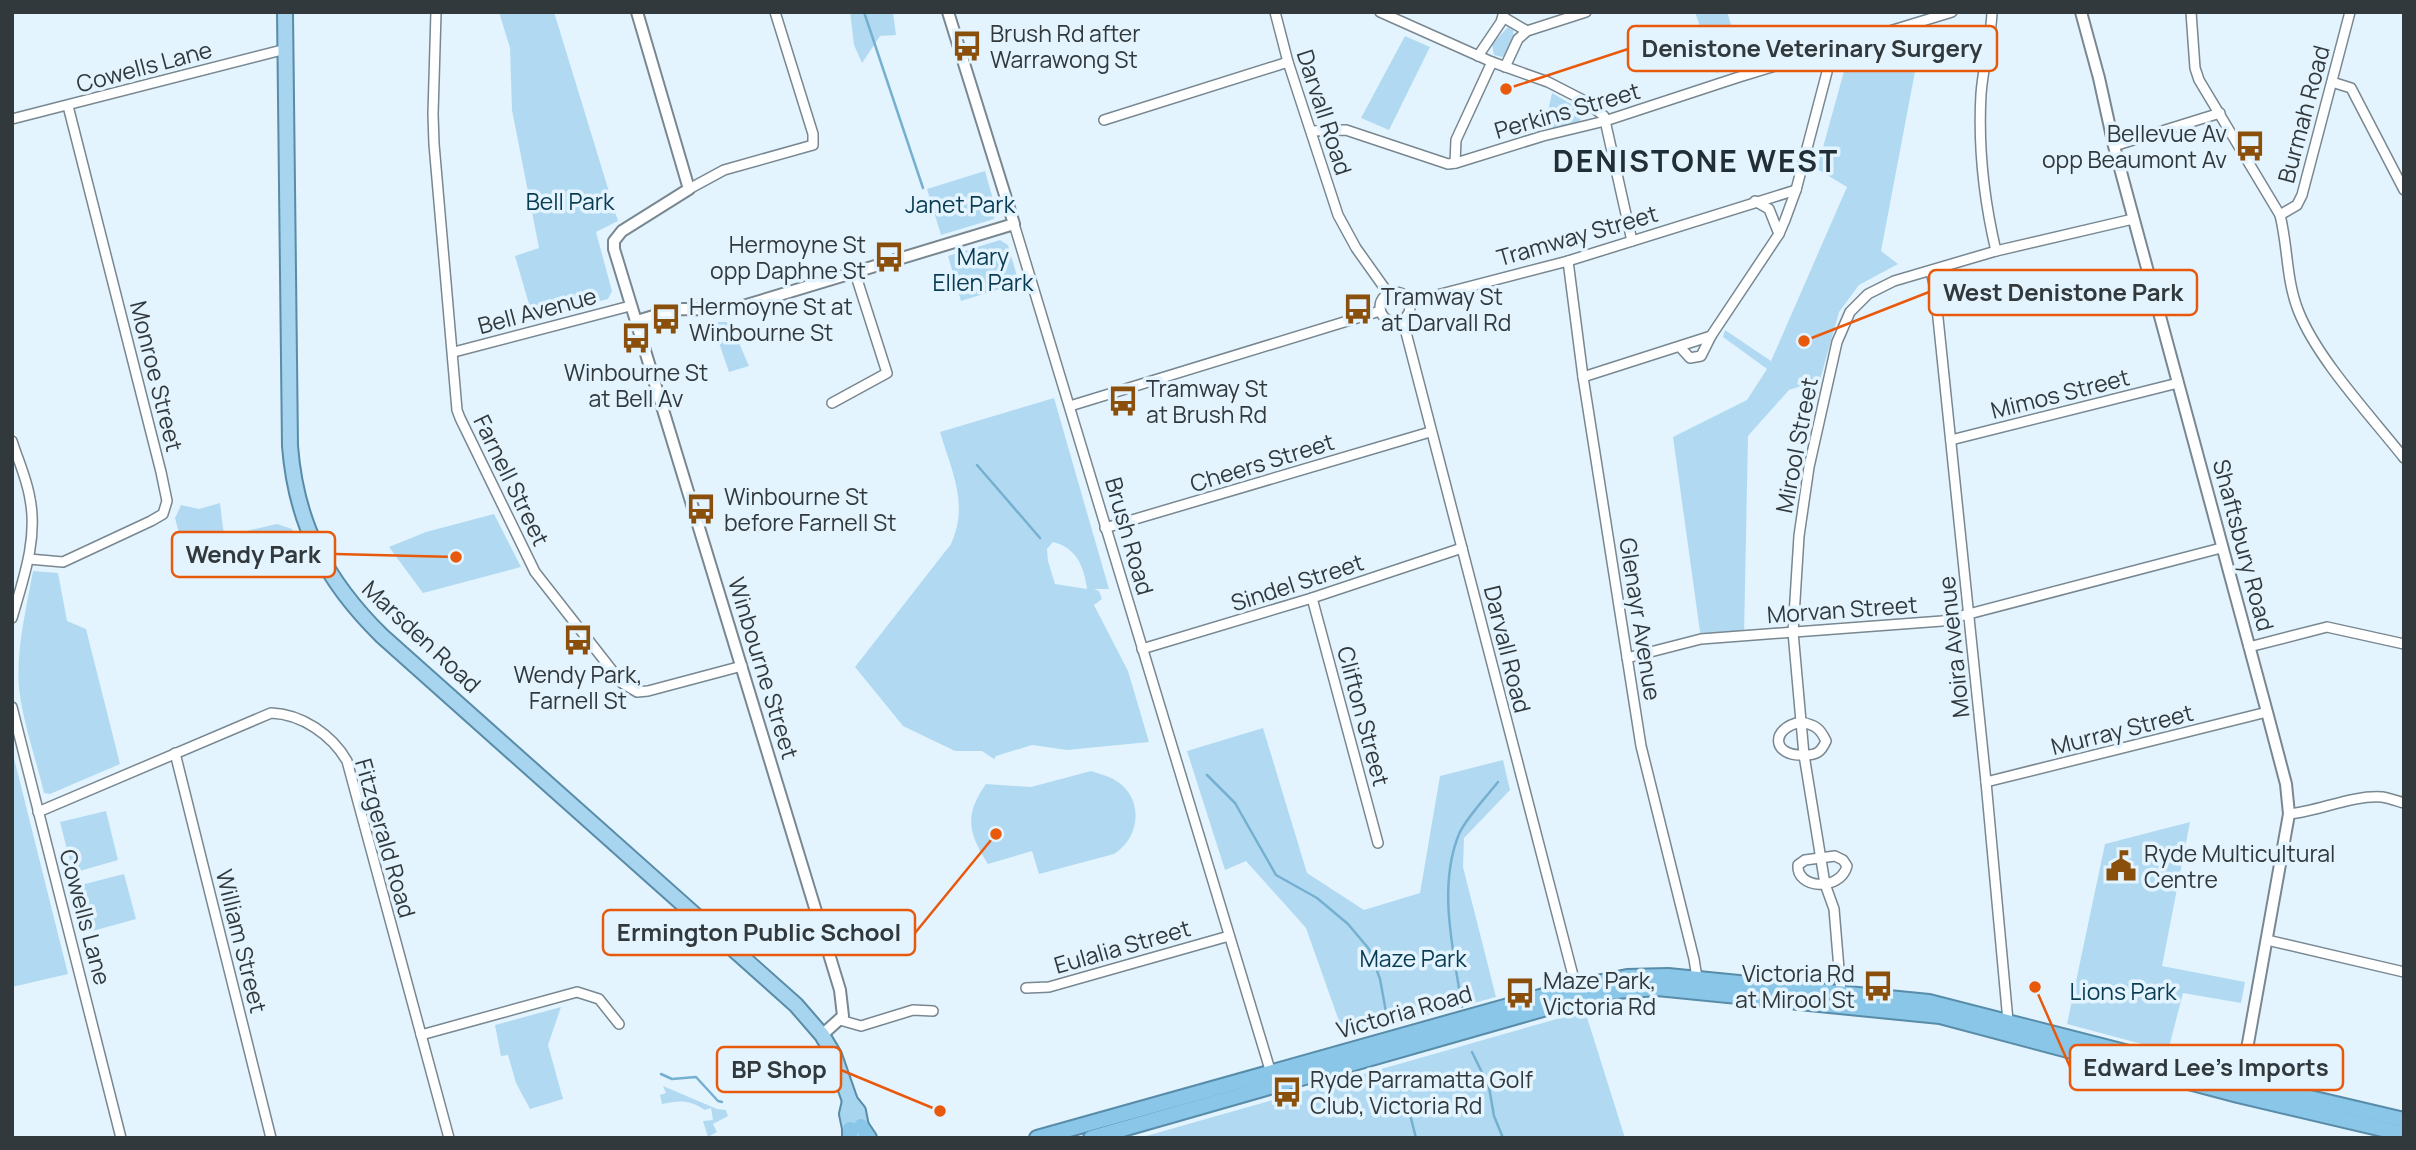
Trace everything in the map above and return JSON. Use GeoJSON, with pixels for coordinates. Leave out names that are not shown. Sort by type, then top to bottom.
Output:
{"type":"FeatureCollection","features":[{"type":"Feature","properties":{"kind":"highway","name":"Victoria Road"},"geometry":{"type":"LineString","coordinates":[[1037,1138],[1427,1027],[1576,987],[1627,977],[1697,978],[1929,1002],[2008,1021],[2404,1134]]}},
{"type":"Feature","properties":{"kind":"highway","name":"Victoria Road"},"geometry":{"type":"LineString","coordinates":[[1091,1138],[1578,999],[1645,988],[1940,1016],[2126,1063],[2404,1120]]}},
{"type":"Feature","properties":{"kind":"main road","name":"Marsden Road"},"geometry":{"type":"LineString","coordinates":[[285,12],[290,446],[299,504],[319,554],[345,597],[382,636],[786,994],[822,1035],[837,1062],[849,1101],[847,1114],[858,1134]]}},
{"type":"Feature","properties":{"kind":"street","name":"Farnell Street"},"geometry":{"type":"LineString","coordinates":[[436,12],[433,124],[458,414],[535,572],[622,683],[636,692],[648,691],[742,666]]}},
{"type":"Feature","properties":{"kind":"street"},"geometry":{"type":"LineString","coordinates":[[637,12],[689,189],[724,170],[813,145],[813,134],[775,12]]}},
{"type":"Feature","properties":{"kind":"street","name":"Brush Road"},"geometry":{"type":"LineString","coordinates":[[948,12],[1271,1073]]}},
{"type":"Feature","properties":{"kind":"street","name":"Darvall Road"},"geometry":{"type":"LineString","coordinates":[[1275,12],[1288,62],[1338,215],[1356,248],[1388,293]]}},
{"type":"Feature","properties":{"kind":"street"},"geometry":{"type":"LineString","coordinates":[[1380,12],[1492,62],[1548,82],[1583,100],[1604,116],[1632,241]]}},
{"type":"Feature","properties":{"kind":"street"},"geometry":{"type":"LineString","coordinates":[[1505,67],[1518,39],[1527,31],[1586,12]]}},
{"type":"Feature","properties":{"kind":"street","name":"Perkins Street"},"geometry":{"type":"LineString","coordinates":[[1455,163],[1543,136],[1605,121],[1952,12]]}},
{"type":"Feature","properties":{"kind":"street"},"geometry":{"type":"LineString","coordinates":[[1992,12],[1981,91],[1981,122],[1987,214],[1996,251]]}},
{"type":"Feature","properties":{"kind":"street","name":"Shaftsbury Road"},"geometry":{"type":"LineString","coordinates":[[2081,12],[2133,219],[2286,784],[2289,814],[2240,1088]]}},
{"type":"Feature","properties":{"kind":"street"},"geometry":{"type":"LineString","coordinates":[[2191,12],[2195,68],[2199,80],[2280,215],[2286,240],[2287,277],[2298,312],[2326,359],[2404,458]]}},
{"type":"Feature","properties":{"kind":"street","name":"Burmah Road"},"geometry":{"type":"LineString","coordinates":[[2280,215],[2297,205],[2302,195],[2350,12]]}},
{"type":"Feature","properties":{"kind":"street"},"geometry":{"type":"LineString","coordinates":[[1478,55],[1502,22],[1504,15],[1527,31]]}},
{"type":"Feature","properties":{"kind":"street","name":"Cowells Lane"},"geometry":{"type":"LineString","coordinates":[[12,119],[286,49]]}},
{"type":"Feature","properties":{"kind":"street"},"geometry":{"type":"LineString","coordinates":[[1680,347],[1686,356],[1698,358],[1704,353],[1711,336],[1779,233],[1796,190],[1827,72],[1823,51]]}},
{"type":"Feature","properties":{"kind":"street"},"geometry":{"type":"LineString","coordinates":[[1104,120],[1288,62]]}},
{"type":"Feature","properties":{"kind":"street"},"geometry":{"type":"LineString","coordinates":[[1312,131],[1346,130],[1448,164],[1455,163],[1456,140],[1492,62]]}},
{"type":"Feature","properties":{"kind":"street"},"geometry":{"type":"LineString","coordinates":[[2332,82],[2351,88],[2404,190]]}},
{"type":"Feature","properties":{"kind":"street","name":"Monroe Street"},"geometry":{"type":"LineString","coordinates":[[29,559],[63,562],[163,514],[167,501],[68,106]]}},
{"type":"Feature","properties":{"kind":"street"},"geometry":{"type":"LineString","coordinates":[[2114,146],[2220,113]]}},
{"type":"Feature","properties":{"kind":"street","name":"Winbourne Street"},"geometry":{"type":"LineString","coordinates":[[689,189],[622,230],[614,241],[614,249],[840,990],[844,1013],[839,1020]]}},
{"type":"Feature","properties":{"kind":"street","name":"Tramway Street"},"geometry":{"type":"LineString","coordinates":[[1410,302],[1568,261],[1796,190]]}},
{"type":"Feature","properties":{"kind":"street"},"geometry":{"type":"LineString","coordinates":[[1755,201],[1769,209],[1779,233]]}},
{"type":"Feature","properties":{"kind":"street","name":"Mirool Street"},"geometry":{"type":"LineString","coordinates":[[1841,993],[1834,909],[1825,884],[1804,755],[1793,632],[1799,536],[1809,467],[1837,342],[1850,312],[1868,294],[1894,281],[1996,251],[2133,219]]}},
{"type":"Feature","properties":{"kind":"street"},"geometry":{"type":"LineString","coordinates":[[638,321],[683,309],[730,310],[1014,224]]}},
{"type":"Feature","properties":{"kind":"street","name":"Glenayr Avenue"},"geometry":{"type":"LineString","coordinates":[[1568,261],[1583,377],[1641,746],[1697,978]]}},
{"type":"Feature","properties":{"kind":"street","name":"Moira Avenue"},"geometry":{"type":"LineString","coordinates":[[1931,271],[1936,289],[2008,1021]]}},
{"type":"Feature","properties":{"kind":"street"},"geometry":{"type":"LineString","coordinates":[[832,403],[887,373],[855,273]]}},
{"type":"Feature","properties":{"kind":"street"},"geometry":{"type":"LineString","coordinates":[[1388,293],[1402,293],[1410,302],[1410,311],[1403,321],[1389,321],[1380,311],[1381,301],[1388,293]]}},
{"type":"Feature","properties":{"kind":"street","name":"Bell Avenue"},"geometry":{"type":"LineString","coordinates":[[454,352],[631,306]]}},
{"type":"Feature","properties":{"kind":"street"},"geometry":{"type":"LineString","coordinates":[[1070,406],[1380,311]]}},
{"type":"Feature","properties":{"kind":"street","name":"Darvall Road"},"geometry":{"type":"LineString","coordinates":[[1403,321],[1576,987]]}},
{"type":"Feature","properties":{"kind":"street"},"geometry":{"type":"LineString","coordinates":[[1583,377],[1711,336]]}},
{"type":"Feature","properties":{"kind":"street","name":"Mimos Street"},"geometry":{"type":"LineString","coordinates":[[1951,440],[2178,383]]}},
{"type":"Feature","properties":{"kind":"street","name":"Cheers Street"},"geometry":{"type":"LineString","coordinates":[[1105,528],[1430,432]]}},
{"type":"Feature","properties":{"kind":"street"},"geometry":{"type":"LineString","coordinates":[[12,618],[29,559],[32,526],[31,502],[13,444]]}},
{"type":"Feature","properties":{"kind":"street","name":"Sindel Street"},"geometry":{"type":"LineString","coordinates":[[1142,649],[1312,598],[1462,548]]}},
{"type":"Feature","properties":{"kind":"street","name":"Morvan Street"},"geometry":{"type":"LineString","coordinates":[[1627,658],[1701,639],[1942,621],[2221,548]]}},
{"type":"Feature","properties":{"kind":"street","name":"Clifton Street"},"geometry":{"type":"LineString","coordinates":[[1312,598],[1378,843]]}},
{"type":"Feature","properties":{"kind":"street"},"geometry":{"type":"LineString","coordinates":[[2249,647],[2327,627],[2404,644]]}},
{"type":"Feature","properties":{"kind":"street","name":"Cowells Lane"},"geometry":{"type":"LineString","coordinates":[[12,707],[121,1138]]}},
{"type":"Feature","properties":{"kind":"street","name":"Murray Street"},"geometry":{"type":"LineString","coordinates":[[1986,782],[2267,712]]}},
{"type":"Feature","properties":{"kind":"street","name":"Fitzgerald Road"},"geometry":{"type":"LineString","coordinates":[[38,812],[271,713],[286,713],[307,721],[342,753],[347,761],[449,1138]]}},
{"type":"Feature","properties":{"kind":"street"},"geometry":{"type":"LineString","coordinates":[[1801,722],[1815,725],[1822,732],[1826,741],[1822,750],[1815,755],[1804,755],[1793,756],[1783,752],[1778,742],[1780,734],[1789,724],[1801,722]]}},
{"type":"Feature","properties":{"kind":"street","name":"William Street"},"geometry":{"type":"LineString","coordinates":[[175,753],[271,1138]]}},
{"type":"Feature","properties":{"kind":"street"},"geometry":{"type":"LineString","coordinates":[[2289,814],[2383,797],[2404,803]]}},
{"type":"Feature","properties":{"kind":"street"},"geometry":{"type":"LineString","coordinates":[[1822,856],[1843,859],[1847,866],[1844,876],[1836,883],[1812,884],[1798,872],[1798,865],[1805,860],[1822,856]]}},
{"type":"Feature","properties":{"kind":"street","name":"Eulalia Street"},"geometry":{"type":"LineString","coordinates":[[1026,988],[1049,987],[1229,936]]}},
{"type":"Feature","properties":{"kind":"street"},"geometry":{"type":"LineString","coordinates":[[2267,940],[2404,972]]}},
{"type":"Feature","properties":{"kind":"street"},"geometry":{"type":"LineString","coordinates":[[421,1035],[578,992],[599,999],[619,1024]]}},
{"type":"Feature","properties":{"kind":"street"},"geometry":{"type":"LineString","coordinates":[[822,1035],[839,1020],[861,1026],[913,1010],[933,1011]]}},
{"type":"Feature","properties":{"kind":"green space","name":"Bell Park"},"geometry":{"type":"Polygon","coordinates":[[[499,12],[554,12],[618,221],[596,232],[612,291],[608,299],[533,318],[515,256],[539,248],[512,110],[510,48],[499,12]]]}},
{"type":"Feature","properties":{"kind":"green space"},"geometry":{"type":"Polygon","coordinates":[[[850,12],[893,12],[896,35],[880,36],[862,63],[854,45],[850,12]]]}},
{"type":"Feature","properties":{"kind":"green space"},"geometry":{"type":"Polygon","coordinates":[[[1695,12],[1727,12],[1744,64],[1716,73],[1695,12]]]}},
{"type":"Feature","properties":{"kind":"green space"},"geometry":{"type":"Polygon","coordinates":[[[1508,27],[1513,30],[1510,49],[1502,57],[1494,55],[1492,44],[1508,27]]]}},
{"type":"Feature","properties":{"kind":"green space"},"geometry":{"type":"Polygon","coordinates":[[[1405,36],[1430,47],[1389,130],[1361,118],[1405,36]]]}},
{"type":"Feature","properties":{"kind":"green space"},"geometry":{"type":"Polygon","coordinates":[[[1921,40],[1881,251],[1898,264],[1859,285],[1839,312],[1820,380],[1789,390],[1748,436],[1744,636],[1701,639],[1673,437],[1747,400],[1767,369],[1723,337],[1725,330],[1771,361],[1847,187],[1817,169],[1846,64],[1921,40]]]}},
{"type":"Feature","properties":{"kind":"green space"},"geometry":{"type":"Polygon","coordinates":[[[1552,93],[1578,108],[1582,115],[1580,121],[1549,131],[1548,111],[1552,93]]]}},
{"type":"Feature","properties":{"kind":"green space","name":"Janet Park"},"geometry":{"type":"Polygon","coordinates":[[[985,171],[996,210],[994,219],[941,235],[927,189],[985,171]]]}},
{"type":"Feature","properties":{"kind":"green space","name":"Mary Ellen Park"},"geometry":{"type":"Polygon","coordinates":[[[1000,240],[1008,245],[1019,283],[961,301],[948,256],[1000,240]]]}},
{"type":"Feature","properties":{"kind":"green space"},"geometry":{"type":"Polygon","coordinates":[[[718,322],[730,322],[749,366],[729,372],[719,343],[718,322]]]}},
{"type":"Feature","properties":{"kind":"green space"},"geometry":{"type":"Polygon","coordinates":[[[1054,398],[1109,589],[1094,589],[1099,591],[1102,599],[1094,605],[1128,671],[1149,742],[1067,750],[1032,745],[996,756],[994,759],[982,751],[955,751],[903,726],[855,667],[951,544],[959,515],[959,501],[940,432],[1054,398]],[[1053,542],[1047,549],[1055,584],[1087,589],[1078,560],[1061,545],[1053,542]]]}},
{"type":"Feature","properties":{"kind":"green space"},"geometry":{"type":"Polygon","coordinates":[[[220,503],[224,536],[277,524],[292,529],[299,547],[277,556],[190,576],[175,518],[181,505],[199,509],[220,503]]]}},
{"type":"Feature","properties":{"kind":"green space"},"geometry":{"type":"Polygon","coordinates":[[[494,514],[521,567],[423,593],[389,547],[426,532],[494,514]]]}},
{"type":"Feature","properties":{"kind":"green space"},"geometry":{"type":"Polygon","coordinates":[[[33,571],[58,573],[67,621],[86,629],[120,764],[50,794],[44,793],[19,688],[20,644],[33,571]]]}},
{"type":"Feature","properties":{"kind":"green space","name":"Maze Park"},"geometry":{"type":"Polygon","coordinates":[[[1263,728],[1307,873],[1364,910],[1420,893],[1440,776],[1503,760],[1510,790],[1464,838],[1463,867],[1496,997],[1345,1038],[1306,928],[1246,861],[1225,870],[1187,751],[1263,728]]]}},
{"type":"Feature","properties":{"kind":"green space"},"geometry":{"type":"Polygon","coordinates":[[[12,750],[68,974],[12,987],[12,750]]]}},
{"type":"Feature","properties":{"kind":"green space"},"geometry":{"type":"Polygon","coordinates":[[[1091,771],[1118,782],[1132,799],[1135,808],[1134,829],[1123,847],[1114,854],[1039,874],[1032,851],[988,864],[976,843],[971,824],[974,805],[986,784],[1031,787],[1091,771]]]}},
{"type":"Feature","properties":{"kind":"green space"},"geometry":{"type":"Polygon","coordinates":[[[106,811],[118,860],[73,873],[60,822],[106,811]]]}},
{"type":"Feature","properties":{"kind":"green space","name":"Lions Park"},"geometry":{"type":"Polygon","coordinates":[[[2190,822],[2162,966],[2245,982],[2241,1003],[2183,993],[2168,1051],[2067,1024],[2105,844],[2190,822]]]}},
{"type":"Feature","properties":{"kind":"green space"},"geometry":{"type":"Polygon","coordinates":[[[124,874],[136,919],[89,932],[77,886],[124,874]]]}},
{"type":"Feature","properties":{"kind":"green space"},"geometry":{"type":"Polygon","coordinates":[[[561,1007],[548,1045],[563,1099],[530,1109],[516,1083],[508,1055],[501,1056],[495,1025],[561,1007]]]}},
{"type":"Feature","properties":{"kind":"green space"},"geometry":{"type":"Polygon","coordinates":[[[1585,1011],[1625,1138],[1139,1138],[1585,1011]]]}},
{"type":"Feature","properties":{"kind":"green space"},"geometry":{"type":"Polygon","coordinates":[[[663,1086],[717,1109],[726,1110],[728,1116],[713,1124],[717,1132],[708,1137],[703,1121],[713,1120],[711,1108],[705,1110],[685,1102],[662,1104],[660,1095],[666,1093],[663,1086]]]}},
{"type":"Feature","properties":{"kind":"waterway"},"geometry":{"type":"LineString","coordinates":[[864,12],[923,188]]}},
{"type":"Feature","properties":{"kind":"waterway"},"geometry":{"type":"LineString","coordinates":[[977,465],[1040,538]]}},
{"type":"Feature","properties":{"kind":"waterway"},"geometry":{"type":"LineString","coordinates":[[1207,775],[1235,803],[1276,875],[1317,898],[1348,924],[1369,949],[1380,979],[1386,1012]]}},
{"type":"Feature","properties":{"kind":"waterway"},"geometry":{"type":"LineString","coordinates":[[1462,1007],[1449,920],[1452,855],[1462,828],[1498,782]]}},
{"type":"Feature","properties":{"kind":"waterway"},"geometry":{"type":"LineString","coordinates":[[1472,1052],[1489,1087],[1494,1116],[1503,1138]]}},
{"type":"Feature","properties":{"kind":"waterway"},"geometry":{"type":"LineString","coordinates":[[661,1074],[672,1079],[696,1077],[722,1102]]}},
{"type":"Feature","properties":{"kind":"waterway"},"geometry":{"type":"LineString","coordinates":[[1406,1099],[1416,1138]]}},
{"type":"Feature","properties":{"kind":"place","name":"Brush Rd after Warrawong St"},"geometry":{"type":"Point","coordinates":[967,46]}},
{"type":"Feature","properties":{"kind":"place","name":"Denistone Veterinary Surgery"},"geometry":{"type":"Point","coordinates":[1506,89]}},
{"type":"Feature","properties":{"kind":"place","name":"Bellevue Av opp Beaumont Av"},"geometry":{"type":"Point","coordinates":[2250,146]}},
{"type":"Feature","properties":{"kind":"place","name":"Hermoyne St opp Daphne St"},"geometry":{"type":"Point","coordinates":[889,257]}},
{"type":"Feature","properties":{"kind":"place","name":"Tramway St at Darvall Rd"},"geometry":{"type":"Point","coordinates":[1358,309]}},
{"type":"Feature","properties":{"kind":"place","name":"Hermoyne St at Winbourne St"},"geometry":{"type":"Point","coordinates":[666,319]}},
{"type":"Feature","properties":{"kind":"place","name":"Winbourne St at Bell Av"},"geometry":{"type":"Point","coordinates":[636,338]}},
{"type":"Feature","properties":{"kind":"place","name":"West Denistone Park"},"geometry":{"type":"Point","coordinates":[1804,341]}},
{"type":"Feature","properties":{"kind":"place","name":"Tramway St at Brush Rd"},"geometry":{"type":"Point","coordinates":[1123,401]}},
{"type":"Feature","properties":{"kind":"place","name":"Winbourne St before Farnell St"},"geometry":{"type":"Point","coordinates":[701,509]}},
{"type":"Feature","properties":{"kind":"place","name":"Wendy Park"},"geometry":{"type":"Point","coordinates":[456,557]}},
{"type":"Feature","properties":{"kind":"place","name":"Wendy Park, Farnell St"},"geometry":{"type":"Point","coordinates":[578,640]}},
{"type":"Feature","properties":{"kind":"place","name":"Ermington Public School"},"geometry":{"type":"Point","coordinates":[996,834]}},
{"type":"Feature","properties":{"kind":"place","name":"Ryde Multicultural Centre"},"geometry":{"type":"Point","coordinates":[2121,866]}},
{"type":"Feature","properties":{"kind":"place","name":"Victoria Rd at Mirool St"},"geometry":{"type":"Point","coordinates":[1878,986]}},
{"type":"Feature","properties":{"kind":"place","name":"Edward Lee's Imports"},"geometry":{"type":"Point","coordinates":[2035,987]}},
{"type":"Feature","properties":{"kind":"place","name":"Maze Park, Victoria Rd"},"geometry":{"type":"Point","coordinates":[1520,993]}},
{"type":"Feature","properties":{"kind":"place","name":"Ryde Parramatta Golf Club, Victoria Rd"},"geometry":{"type":"Point","coordinates":[1287,1092]}},
{"type":"Feature","properties":{"kind":"place","name":"BP Shop"},"geometry":{"type":"Point","coordinates":[940,1111]}},
{"type":"Feature","properties":{"kind":"district","name":"DENISTONE WEST"},"geometry":{"type":"Point","coordinates":[1696,160]}}]}
